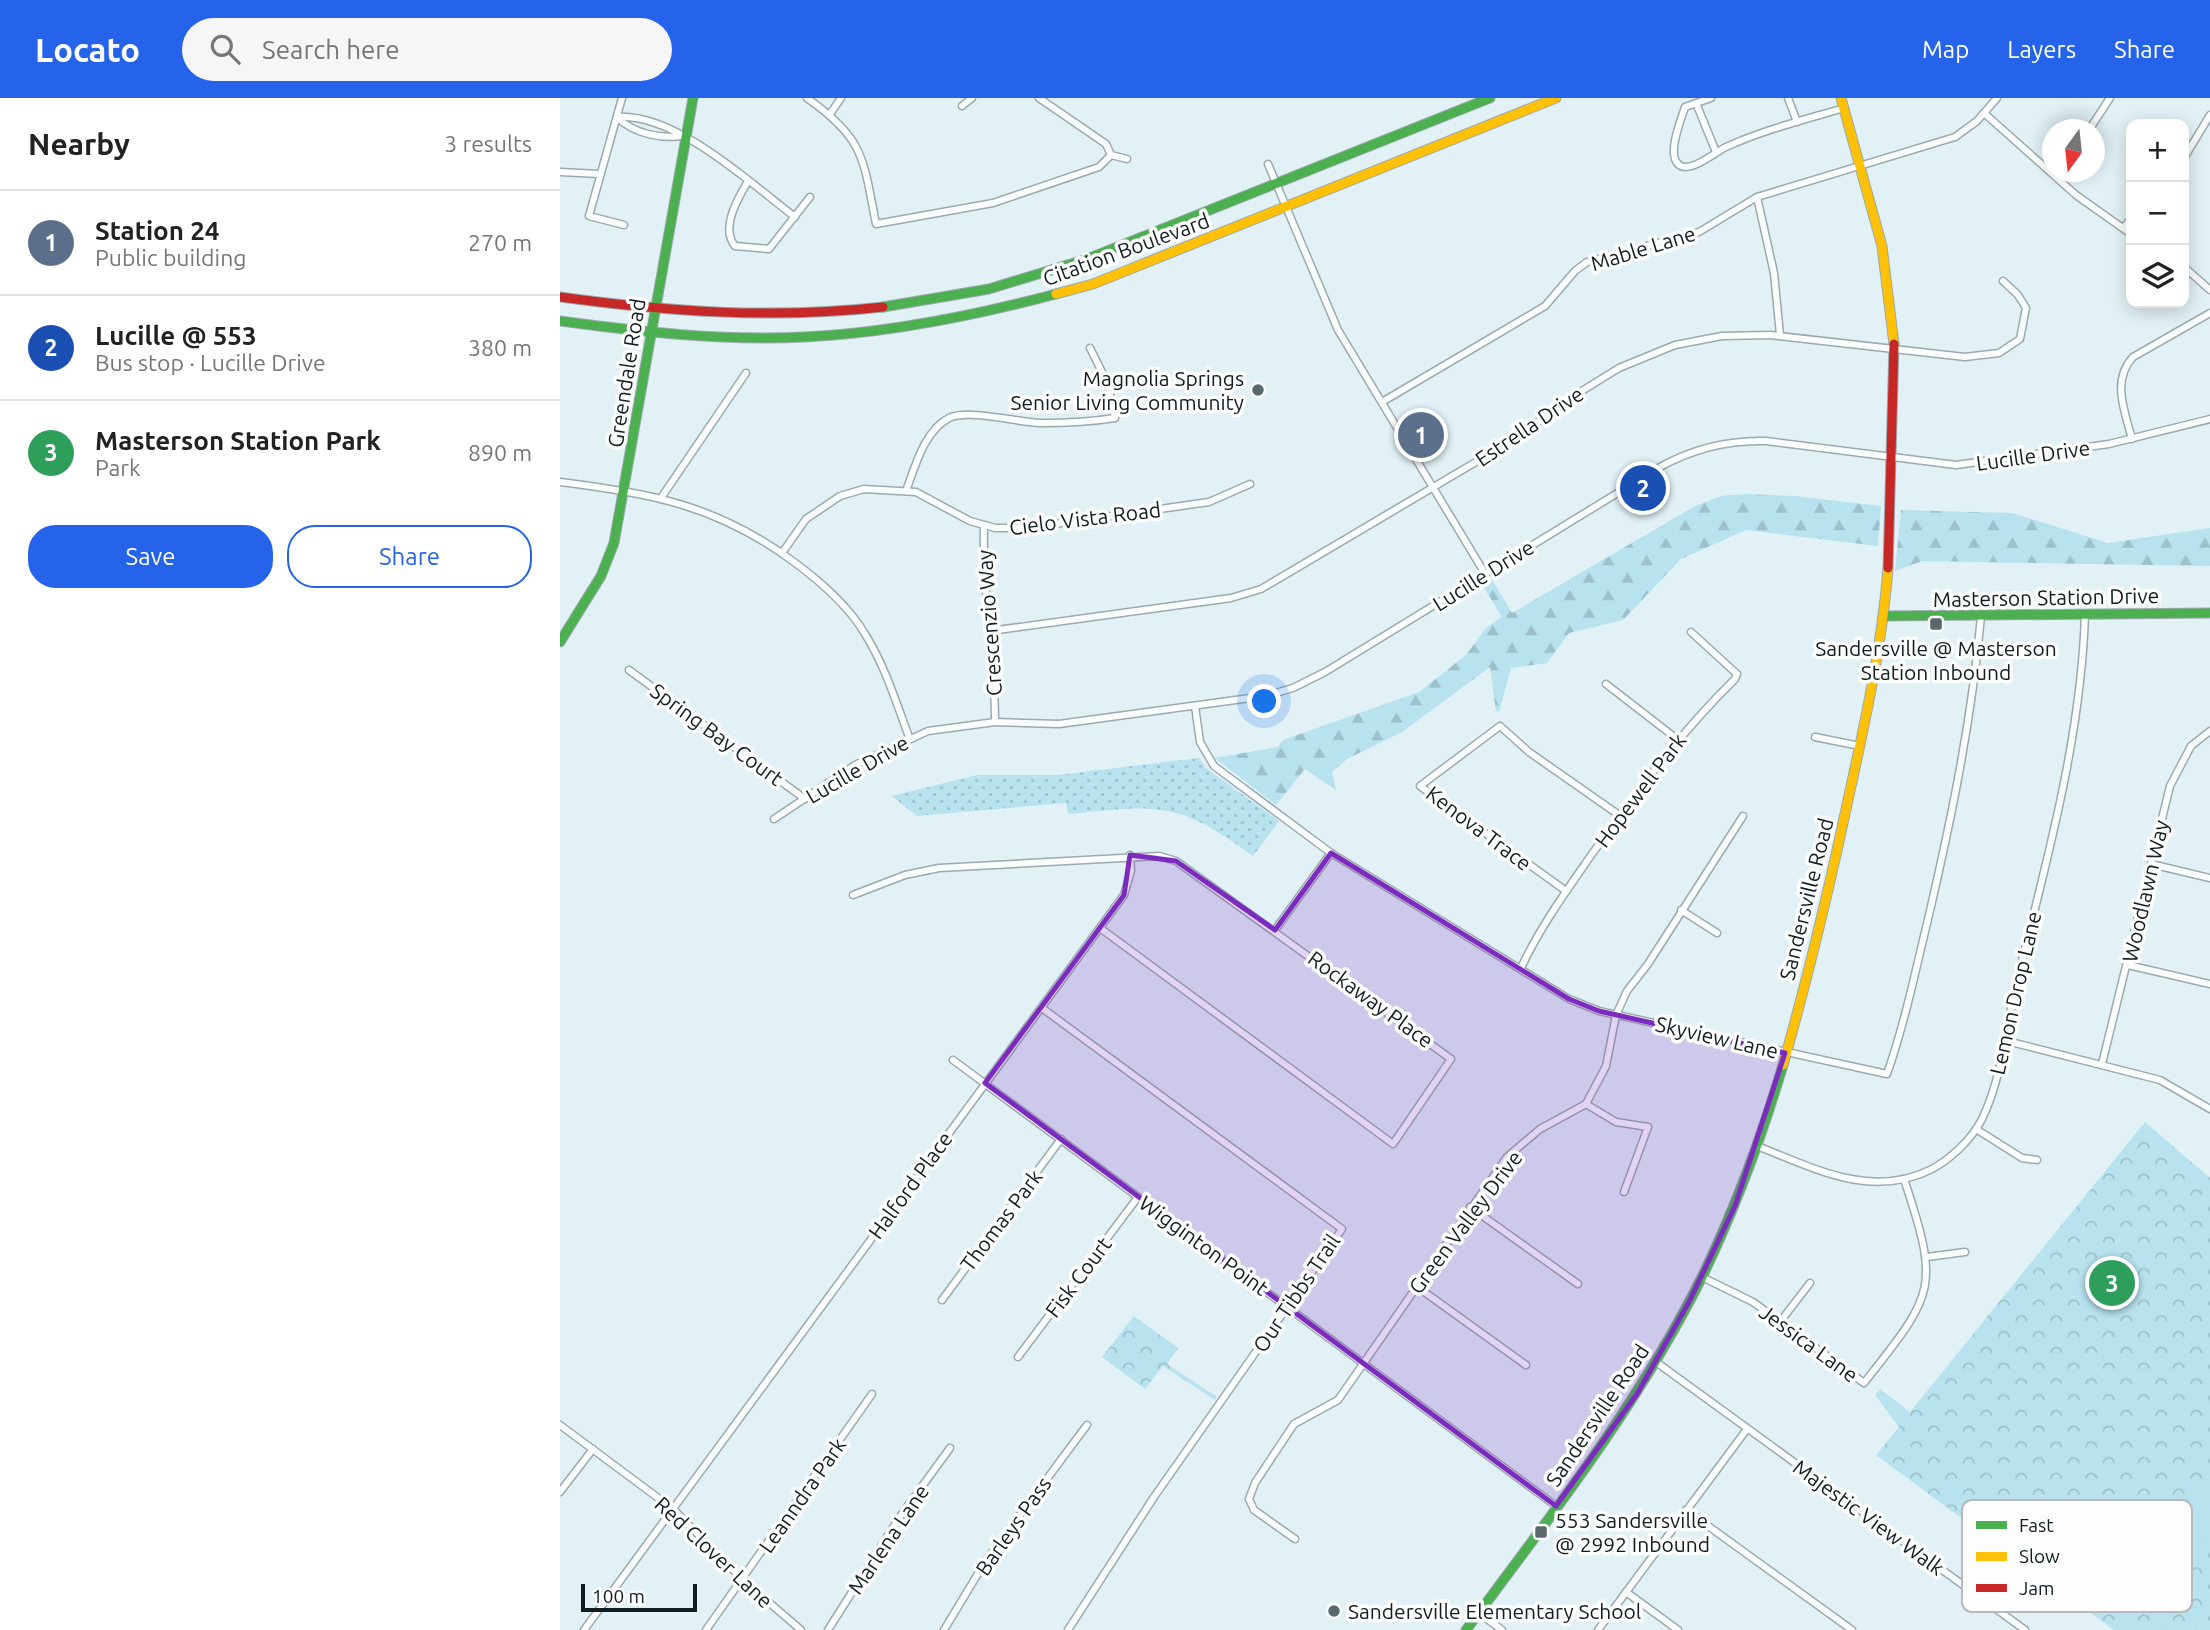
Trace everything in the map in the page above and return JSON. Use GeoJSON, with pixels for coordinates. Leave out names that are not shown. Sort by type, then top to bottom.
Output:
{"type":"FeatureCollection","features":[{"type":"Feature","properties":{"kind":"street"},"geometry":{"type":"LineString","coordinates":[[622,98],[610,131],[589,216],[624,225]]}},
{"type":"Feature","properties":{"kind":"street","name":"Greendale Road"},"geometry":{"type":"LineString","coordinates":[[560,642],[607,563],[625,490],[650,333],[693,98]]}},
{"type":"Feature","properties":{"kind":"street"},"geometry":{"type":"LineString","coordinates":[[807,98],[830,114],[856,143],[876,224],[993,203],[1099,167],[1111,155]]}},
{"type":"Feature","properties":{"kind":"street"},"geometry":{"type":"LineString","coordinates":[[830,114],[841,98]]}},
{"type":"Feature","properties":{"kind":"street"},"geometry":{"type":"LineString","coordinates":[[962,106],[972,98]]}},
{"type":"Feature","properties":{"kind":"street"},"geometry":{"type":"LineString","coordinates":[[1039,98],[1106,144],[1111,155]]}},
{"type":"Feature","properties":{"kind":"street","name":"Citation Boulevard"},"geometry":{"type":"LineString","coordinates":[[560,297],[654,311],[735,316],[833,312],[955,296],[1048,273],[1117,249],[1490,98]]}},
{"type":"Feature","properties":{"kind":"street","name":"Citation Boulevard"},"geometry":{"type":"LineString","coordinates":[[560,321],[650,333],[806,337],[952,320],[1093,284],[1556,98]]}},
{"type":"Feature","properties":{"kind":"street"},"geometry":{"type":"LineString","coordinates":[[1711,98],[1685,107],[1674,156],[1677,163],[1684,167],[1693,166],[1716,152],[1797,122],[1844,108]]}},
{"type":"Feature","properties":{"kind":"street"},"geometry":{"type":"LineString","coordinates":[[1788,98],[1797,122]]}},
{"type":"Feature","properties":{"kind":"street","name":"Sandersville Road"},"geometry":{"type":"LineString","coordinates":[[1466,1630],[1632,1402],[1702,1276],[1757,1146],[1819,933],[1860,746],[1883,616],[1893,459],[1895,349],[1884,254],[1862,166],[1840,98]]}},
{"type":"Feature","properties":{"kind":"street","name":"Mable Lane"},"geometry":{"type":"LineString","coordinates":[[1382,402],[1545,306],[1575,271],[1587,262],[1699,232],[1757,197],[1955,136],[1984,113],[1997,98]]}},
{"type":"Feature","properties":{"kind":"street"},"geometry":{"type":"LineString","coordinates":[[2096,119],[2110,98]]}},
{"type":"Feature","properties":{"kind":"street"},"geometry":{"type":"LineString","coordinates":[[1696,103],[1716,152]]}},
{"type":"Feature","properties":{"kind":"street"},"geometry":{"type":"LineString","coordinates":[[1984,113],[2042,161]]}},
{"type":"Feature","properties":{"kind":"street"},"geometry":{"type":"LineString","coordinates":[[2189,150],[2210,115]]}},
{"type":"Feature","properties":{"kind":"street"},"geometry":{"type":"LineString","coordinates":[[617,117],[629,117],[685,135],[795,217]]}},
{"type":"Feature","properties":{"kind":"street"},"geometry":{"type":"LineString","coordinates":[[1111,155],[1126,159]]}},
{"type":"Feature","properties":{"kind":"street"},"geometry":{"type":"LineString","coordinates":[[1268,164],[1338,330],[1484,572]]}},
{"type":"Feature","properties":{"kind":"street"},"geometry":{"type":"LineString","coordinates":[[560,172],[600,174]]}},
{"type":"Feature","properties":{"kind":"street"},"geometry":{"type":"LineString","coordinates":[[748,181],[735,204],[729,233],[735,246],[769,249],[810,197]]}},
{"type":"Feature","properties":{"kind":"street"},"geometry":{"type":"LineString","coordinates":[[2064,182],[2076,195],[2124,227],[2126,225]]}},
{"type":"Feature","properties":{"kind":"street"},"geometry":{"type":"LineString","coordinates":[[1757,197],[1774,273],[1780,335]]}},
{"type":"Feature","properties":{"kind":"street"},"geometry":{"type":"LineString","coordinates":[[2189,271],[2210,289]]}},
{"type":"Feature","properties":{"kind":"street","name":"Estrella Drive"},"geometry":{"type":"LineString","coordinates":[[990,631],[1247,594],[1294,572],[1533,428],[1572,397],[1647,355],[1697,340],[1739,335],[1780,335],[1965,357],[2010,348],[2020,339],[2026,309],[2018,295],[2003,281]]}},
{"type":"Feature","properties":{"kind":"street"},"geometry":{"type":"LineString","coordinates":[[2132,439],[2121,394],[2126,367],[2133,357],[2210,313]]}},
{"type":"Feature","properties":{"kind":"street"},"geometry":{"type":"LineString","coordinates":[[906,491],[923,448],[935,430],[950,417],[978,416],[1039,423],[1115,418],[1108,384],[1090,348]]}},
{"type":"Feature","properties":{"kind":"street"},"geometry":{"type":"LineString","coordinates":[[661,498],[746,373]]}},
{"type":"Feature","properties":{"kind":"street","name":"Lucille Drive"},"geometry":{"type":"LineString","coordinates":[[774,819],[855,765],[909,737],[964,723],[1059,724],[1195,706],[1293,688],[1325,672],[1484,572],[1660,467],[1683,454],[1705,447],[1766,441],[1956,465],[1985,463],[2132,439],[2210,419]]}},
{"type":"Feature","properties":{"kind":"street"},"geometry":{"type":"LineString","coordinates":[[560,482],[625,490],[714,514],[782,553],[823,585],[864,632],[880,661],[909,737]]}},
{"type":"Feature","properties":{"kind":"street","name":"Cielo Vista Road"},"geometry":{"type":"LineString","coordinates":[[782,553],[806,519],[841,496],[864,489],[916,492],[970,521],[984,525],[1026,528],[1209,502],[1250,484]]}},
{"type":"Feature","properties":{"kind":"street","name":"Crescenzio Way"},"geometry":{"type":"LineString","coordinates":[[984,525],[984,570],[995,722]]}},
{"type":"Feature","properties":{"kind":"street","name":"Masterson Station Drive"},"geometry":{"type":"LineString","coordinates":[[1883,616],[2210,613]]}},
{"type":"Feature","properties":{"kind":"street","name":"Lemon Drop Lane"},"geometry":{"type":"LineString","coordinates":[[1757,1146],[1854,1181],[1879,1183],[1904,1179],[1941,1163],[1976,1129],[1989,1101],[2059,806],[2078,691],[2085,614]]}},
{"type":"Feature","properties":{"kind":"street","name":"Skyview Lane"},"geometry":{"type":"LineString","coordinates":[[1195,706],[1200,742],[1214,766],[1331,853],[1569,999],[1616,1015],[1887,1074],[1923,937],[1956,790],[1976,674],[1981,616]]}},
{"type":"Feature","properties":{"kind":"street","name":"Hopewell Park"},"geometry":{"type":"LineString","coordinates":[[1521,968],[1566,891],[1619,815],[1677,739],[1737,674],[1691,632]]}},
{"type":"Feature","properties":{"kind":"street","name":"Spring Bay Court"},"geometry":{"type":"LineString","coordinates":[[629,670],[805,799]]}},
{"type":"Feature","properties":{"kind":"street"},"geometry":{"type":"LineString","coordinates":[[1606,684],[1677,739]]}},
{"type":"Feature","properties":{"kind":"street","name":"Kenova Trace"},"geometry":{"type":"LineString","coordinates":[[1566,891],[1420,786],[1500,726],[1529,752],[1619,815]]}},
{"type":"Feature","properties":{"kind":"street","name":"Woodlawn Way"},"geometry":{"type":"LineString","coordinates":[[2102,1064],[2176,770],[2191,746],[2210,731]]}},
{"type":"Feature","properties":{"kind":"street"},"geometry":{"type":"LineString","coordinates":[[1815,737],[1860,746]]}},
{"type":"Feature","properties":{"kind":"street"},"geometry":{"type":"LineString","coordinates":[[1625,1192],[1648,1127],[1616,1122],[1586,1104],[1606,1066],[1616,1015],[1627,991],[1648,964],[1743,816]]}},
{"type":"Feature","properties":{"kind":"street"},"geometry":{"type":"LineString","coordinates":[[1275,930],[1331,853]]}},
{"type":"Feature","properties":{"kind":"street","name":"Rockaway Place"},"geometry":{"type":"LineString","coordinates":[[853,895],[905,875],[939,868],[1130,855],[1159,856],[1176,862],[1275,930],[1451,1059],[1393,1144],[1100,928]]}},
{"type":"Feature","properties":{"kind":"street","name":"Halford Place"},"geometry":{"type":"LineString","coordinates":[[584,1630],[1124,895],[1129,881],[1130,855]]}},
{"type":"Feature","properties":{"kind":"street"},"geometry":{"type":"LineString","coordinates":[[2151,864],[2210,878]]}},
{"type":"Feature","properties":{"kind":"street"},"geometry":{"type":"LineString","coordinates":[[1681,910],[1717,933]]}},
{"type":"Feature","properties":{"kind":"street"},"geometry":{"type":"LineString","coordinates":[[2128,965],[2210,984]]}},
{"type":"Feature","properties":{"kind":"street","name":"Our Tibbs Trail"},"geometry":{"type":"LineString","coordinates":[[1042,1008],[1342,1229],[1154,1497],[1068,1630]]}},
{"type":"Feature","properties":{"kind":"street"},"geometry":{"type":"LineString","coordinates":[[2003,1040],[2160,1080],[2210,1109]]}},
{"type":"Feature","properties":{"kind":"street","name":"Wigginton Point"},"geometry":{"type":"LineString","coordinates":[[953,1060],[1556,1506]]}},
{"type":"Feature","properties":{"kind":"street","name":"Green Valley Drive"},"geometry":{"type":"LineString","coordinates":[[1295,1539],[1254,1510],[1248,1499],[1255,1483],[1294,1424],[1338,1400],[1470,1207],[1515,1150],[1541,1129],[1586,1104]]}},
{"type":"Feature","properties":{"kind":"street"},"geometry":{"type":"LineString","coordinates":[[1976,1129],[2022,1157],[2037,1160]]}},
{"type":"Feature","properties":{"kind":"street","name":"Thomas Park"},"geometry":{"type":"LineString","coordinates":[[942,1300],[1061,1139]]}},
{"type":"Feature","properties":{"kind":"street","name":"Jessica Lane"},"geometry":{"type":"LineString","coordinates":[[1702,1276],[1753,1302],[1864,1383],[1918,1311],[1927,1285],[1927,1257],[1904,1179]]}},
{"type":"Feature","properties":{"kind":"street","name":"Fisk Court"},"geometry":{"type":"LineString","coordinates":[[1018,1357],[1138,1196]]}},
{"type":"Feature","properties":{"kind":"street"},"geometry":{"type":"LineString","coordinates":[[1470,1207],[1578,1284]]}},
{"type":"Feature","properties":{"kind":"street"},"geometry":{"type":"LineString","coordinates":[[1927,1257],[1965,1252]]}},
{"type":"Feature","properties":{"kind":"street"},"geometry":{"type":"LineString","coordinates":[[1780,1322],[1810,1283]]}},
{"type":"Feature","properties":{"kind":"street"},"geometry":{"type":"LineString","coordinates":[[1416,1286],[1526,1365]]}},
{"type":"Feature","properties":{"kind":"street","name":"Majestic View Walk"},"geometry":{"type":"LineString","coordinates":[[1656,1362],[1962,1584]]}},
{"type":"Feature","properties":{"kind":"street","name":"Leanndra Park"},"geometry":{"type":"LineString","coordinates":[[706,1630],[872,1394]]}},
{"type":"Feature","properties":{"kind":"street","name":"Red Clover Lane"},"geometry":{"type":"LineString","coordinates":[[560,1425],[673,1509],[743,1580],[801,1630]]}},
{"type":"Feature","properties":{"kind":"street","name":"Barleys Pass"},"geometry":{"type":"LineString","coordinates":[[944,1630],[985,1562],[1087,1425]]}},
{"type":"Feature","properties":{"kind":"street"},"geometry":{"type":"LineString","coordinates":[[1598,1630],[1747,1429]]}},
{"type":"Feature","properties":{"kind":"street","name":"Marlena Lane"},"geometry":{"type":"LineString","coordinates":[[828,1630],[899,1518],[950,1448]]}},
{"type":"Feature","properties":{"kind":"street"},"geometry":{"type":"LineString","coordinates":[[560,1492],[593,1449]]}},
{"type":"Feature","properties":{"kind":"street"},"geometry":{"type":"LineString","coordinates":[[1686,1510],[1852,1630]]}},
{"type":"Feature","properties":{"kind":"street"},"geometry":{"type":"LineString","coordinates":[[1626,1592],[1678,1630]]}},
{"type":"Feature","properties":{"kind":"street","name":"Majestic View Walk"},"geometry":{"type":"LineString","coordinates":[[2000,1612],[2025,1630]]}},
{"type":"Feature","properties":{"kind":"street"},"geometry":{"type":"LineString","coordinates":[[1479,1613],[1502,1630]]}},
{"type":"Feature","properties":{"kind":"highlighted area"},"geometry":{"type":"Polygon","coordinates":[[[1331,853],[1569,999],[1599,1011],[1785,1053],[1735,1206],[1689,1302],[1637,1394],[1556,1506],[985,1083],[1124,895],[1130,855],[1176,861],[1275,930],[1331,853]]]}},
{"type":"Feature","properties":{"kind":"green space"},"geometry":{"type":"Polygon","coordinates":[[[1722,496],[1795,496],[1881,506],[1878,546],[1746,530],[1681,559],[1623,620],[1569,633],[1547,663],[1511,668],[1499,712],[1496,711],[1490,667],[1402,732],[1347,759],[1332,772],[1336,790],[1305,769],[1276,805],[1215,758],[1278,747],[1283,740],[1419,692],[1466,655],[1486,628],[1502,617],[1483,586],[1492,580],[1512,613],[1695,506],[1722,496]]]}},
{"type":"Feature","properties":{"kind":"green space"},"geometry":{"type":"Polygon","coordinates":[[[1901,510],[2012,513],[2108,543],[2210,528],[2210,566],[1922,561],[1895,571],[1901,510]]]}},
{"type":"Feature","properties":{"kind":"green space"},"geometry":{"type":"Polygon","coordinates":[[[1199,758],[1206,768],[1279,821],[1253,856],[1205,825],[1166,811],[1125,809],[1068,814],[1066,803],[917,816],[892,796],[977,775],[1058,775],[1199,758]]]}},
{"type":"Feature","properties":{"kind":"green space"},"geometry":{"type":"Polygon","coordinates":[[[2145,1122],[2210,1178],[2210,1630],[2114,1630],[2090,1612],[2192,1612],[2192,1500],[1962,1500],[1962,1518],[1876,1455],[1899,1427],[1875,1395],[1880,1389],[1910,1412],[2145,1122]]]}},
{"type":"Feature","properties":{"kind":"green space"},"geometry":{"type":"Polygon","coordinates":[[[1134,1316],[1178,1348],[1167,1364],[1217,1397],[1215,1400],[1163,1366],[1145,1389],[1102,1357],[1134,1316]]]}},
{"type":"Feature","properties":{"kind":"green space"},"geometry":{"type":"Polygon","coordinates":[[[2198,1477],[2210,1486],[2210,1530],[2193,1552],[2192,1500],[2181,1500],[2198,1477]]]}},
{"type":"Feature","properties":{"kind":"traffic: fast"},"geometry":{"type":"LineString","coordinates":[[560,642],[601,576],[614,543],[693,98]]}},
{"type":"Feature","properties":{"kind":"traffic: fast"},"geometry":{"type":"LineString","coordinates":[[883,307],[989,289],[1087,259],[1490,98]]}},
{"type":"Feature","properties":{"kind":"traffic: fast"},"geometry":{"type":"LineString","coordinates":[[560,321],[682,335],[804,337],[868,332],[931,322],[1056,294]]}},
{"type":"Feature","properties":{"kind":"traffic: fast"},"geometry":{"type":"LineString","coordinates":[[1883,616],[2210,613]]}},
{"type":"Feature","properties":{"kind":"traffic: fast"},"geometry":{"type":"LineString","coordinates":[[1466,1630],[1593,1457],[1652,1367],[1679,1320],[1716,1248],[1738,1196],[1783,1065]]}},
{"type":"Feature","properties":{"kind":"traffic: slow"},"geometry":{"type":"LineString","coordinates":[[1056,294],[1093,284],[1556,98]]}},
{"type":"Feature","properties":{"kind":"traffic: slow"},"geometry":{"type":"LineString","coordinates":[[1841,98],[1882,246],[1894,344]]}},
{"type":"Feature","properties":{"kind":"traffic: slow"},"geometry":{"type":"LineString","coordinates":[[1783,1065],[1818,933],[1861,742],[1877,655],[1888,568]]}},
{"type":"Feature","properties":{"kind":"traffic: jam"},"geometry":{"type":"LineString","coordinates":[[560,297],[641,307],[722,312],[802,313],[883,307]]}},
{"type":"Feature","properties":{"kind":"traffic: jam"},"geometry":{"type":"LineString","coordinates":[[1888,568],[1894,344]]}},
{"type":"Feature","properties":{"kind":"place","name":"Magnolia Springs Senior Living Community"},"geometry":{"type":"Point","coordinates":[1258,390]}},
{"type":"Feature","properties":{"kind":"place","name":"Station 24"},"geometry":{"type":"Point","coordinates":[1421,435]}},
{"type":"Feature","properties":{"kind":"place","name":"Lucille @ 553"},"geometry":{"type":"Point","coordinates":[1643,488]}},
{"type":"Feature","properties":{"kind":"place","name":"Sandersville @ Masterson Station Inbound"},"geometry":{"type":"Point","coordinates":[1936,624]}},
{"type":"Feature","properties":{"kind":"place","name":"Masterson Station Park"},"geometry":{"type":"Point","coordinates":[2112,1283]}},
{"type":"Feature","properties":{"kind":"place","name":"553 Sandersville @ 2992 Inbound"},"geometry":{"type":"Point","coordinates":[1541,1532]}},
{"type":"Feature","properties":{"kind":"place","name":"Sandersville Elementary School"},"geometry":{"type":"Point","coordinates":[1334,1611]}}]}
